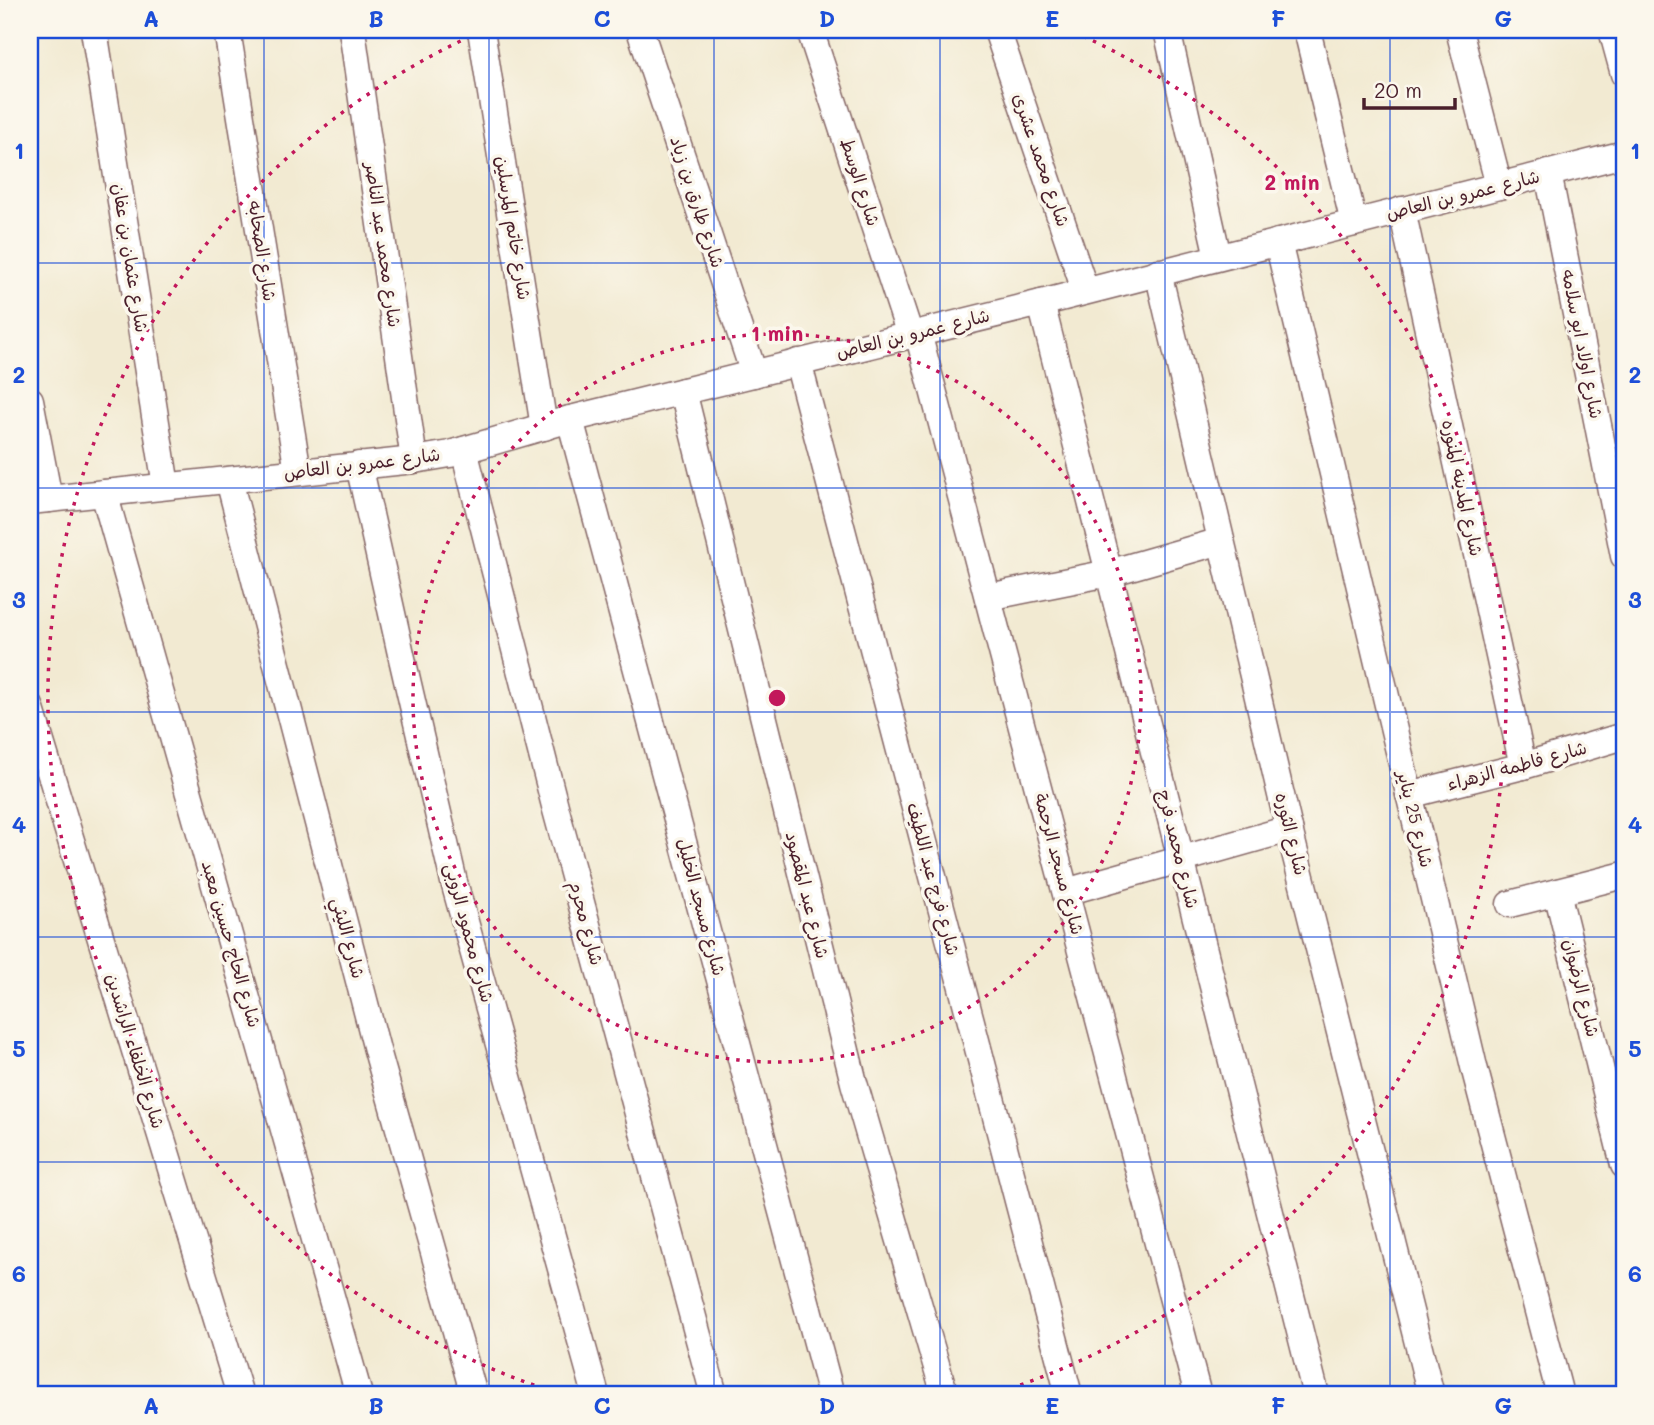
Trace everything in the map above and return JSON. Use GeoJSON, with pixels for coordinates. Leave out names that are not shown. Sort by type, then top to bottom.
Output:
{"type":"FeatureCollection","features":[{"type":"Feature","properties":{"kind":"street","name":"شارع عثمان بن عفان"},"geometry":{"type":"LineString","coordinates":[[94,30],[166,486]]}},
{"type":"Feature","properties":{"kind":"street","name":"شارع الصحابه"},"geometry":{"type":"LineString","coordinates":[[227,30],[298,472]]}},
{"type":"Feature","properties":{"kind":"street","name":"شارع محمد عبد الناصر"},"geometry":{"type":"LineString","coordinates":[[352,30],[414,460]]}},
{"type":"Feature","properties":{"kind":"street","name":"شارع خاتم المرسلين"},"geometry":{"type":"LineString","coordinates":[[481,30],[544,427]]}},
{"type":"Feature","properties":{"kind":"street","name":"شارع طارق بن زياد"},"geometry":{"type":"LineString","coordinates":[[640,30],[754,374]]}},
{"type":"Feature","properties":{"kind":"street","name":"شارع الوسط"},"geometry":{"type":"LineString","coordinates":[[810,30],[914,334]]}},
{"type":"Feature","properties":{"kind":"street","name":"شارع محمد عشرى"},"geometry":{"type":"LineString","coordinates":[[997,30],[1086,290]]}},
{"type":"Feature","properties":{"kind":"street"},"geometry":{"type":"LineString","coordinates":[[1167,30],[1218,257]]}},
{"type":"Feature","properties":{"kind":"street"},"geometry":{"type":"LineString","coordinates":[[1307,30],[1354,223]]}},
{"type":"Feature","properties":{"kind":"street"},"geometry":{"type":"LineString","coordinates":[[1459,30],[1499,186]]}},
{"type":"Feature","properties":{"kind":"street"},"geometry":{"type":"LineString","coordinates":[[1612,30],[1624,74]]}},
{"type":"Feature","properties":{"kind":"street","name":"شارع عمرو بن العاص"},"geometry":{"type":"LineString","coordinates":[[39,500],[450,454],[570,419],[1041,303],[1624,154]]}},
{"type":"Feature","properties":{"kind":"street","name":"شارع اولاد ابو سلامه"},"geometry":{"type":"LineString","coordinates":[[1548,173],[1624,556]]}},
{"type":"Feature","properties":{"kind":"street","name":"شارع المدينه المنوره"},"geometry":{"type":"LineString","coordinates":[[1402,211],[1523,766]]}},
{"type":"Feature","properties":{"kind":"street","name":"شارع 25 يناير"},"geometry":{"type":"LineString","coordinates":[[1278,242],[1474,1067],[1560,1395]]}},
{"type":"Feature","properties":{"kind":"street","name":"شارع الثوره"},"geometry":{"type":"LineString","coordinates":[[1158,272],[1289,829],[1430,1395]]}},
{"type":"Feature","properties":{"kind":"street","name":"شارع محمد فرج"},"geometry":{"type":"LineString","coordinates":[[1041,303],[1315,1395]]}},
{"type":"Feature","properties":{"kind":"street","name":"شارع مسجد الرحمة"},"geometry":{"type":"LineString","coordinates":[[914,334],[988,597],[1198,1395]]}},
{"type":"Feature","properties":{"kind":"street","name":"شارع فرج عبد اللطيف"},"geometry":{"type":"LineString","coordinates":[[797,362],[1069,1395]]}},
{"type":"Feature","properties":{"kind":"street","name":"شارع عبد المقصود"},"geometry":{"type":"LineString","coordinates":[[683,391],[853,1083],[945,1395]]}},
{"type":"Feature","properties":{"kind":"street"},"geometry":{"type":"LineString","coordinates":[[30,400],[39,500]]}},
{"type":"Feature","properties":{"kind":"street","name":"شارع مسجد الخليل"},"geometry":{"type":"LineString","coordinates":[[570,419],[831,1395]]}},
{"type":"Feature","properties":{"kind":"street","name":"شارع محرم"},"geometry":{"type":"LineString","coordinates":[[464,450],[563,836],[714,1395]]}},
{"type":"Feature","properties":{"kind":"street","name":"شارع محمود الروبى"},"geometry":{"type":"LineString","coordinates":[[359,466],[454,882],[596,1395]]}},
{"type":"Feature","properties":{"kind":"street","name":"شارع الليثي"},"geometry":{"type":"LineString","coordinates":[[229,480],[377,1051],[474,1395]]}},
{"type":"Feature","properties":{"kind":"street","name":"شارع الحاج حسين معبد"},"geometry":{"type":"LineString","coordinates":[[104,493],[359,1395]]}},
{"type":"Feature","properties":{"kind":"street"},"geometry":{"type":"LineString","coordinates":[[988,597],[1109,573],[1221,541]]}},
{"type":"Feature","properties":{"kind":"street","name":"شارع الخلفاء الراشدين"},"geometry":{"type":"LineString","coordinates":[[30,706],[240,1395]]}},
{"type":"Feature","properties":{"kind":"street","name":"شارع فاطمه الزهراء"},"geometry":{"type":"LineString","coordinates":[[1409,795],[1523,766],[1624,736]]}},
{"type":"Feature","properties":{"kind":"street"},"geometry":{"type":"LineString","coordinates":[[1066,892],[1289,829]]}},
{"type":"Feature","properties":{"kind":"street"},"geometry":{"type":"LineString","coordinates":[[1510,904],[1624,875]]}},
{"type":"Feature","properties":{"kind":"street","name":"شارع الرضوان"},"geometry":{"type":"LineString","coordinates":[[1557,892],[1624,1165]]}}]}
